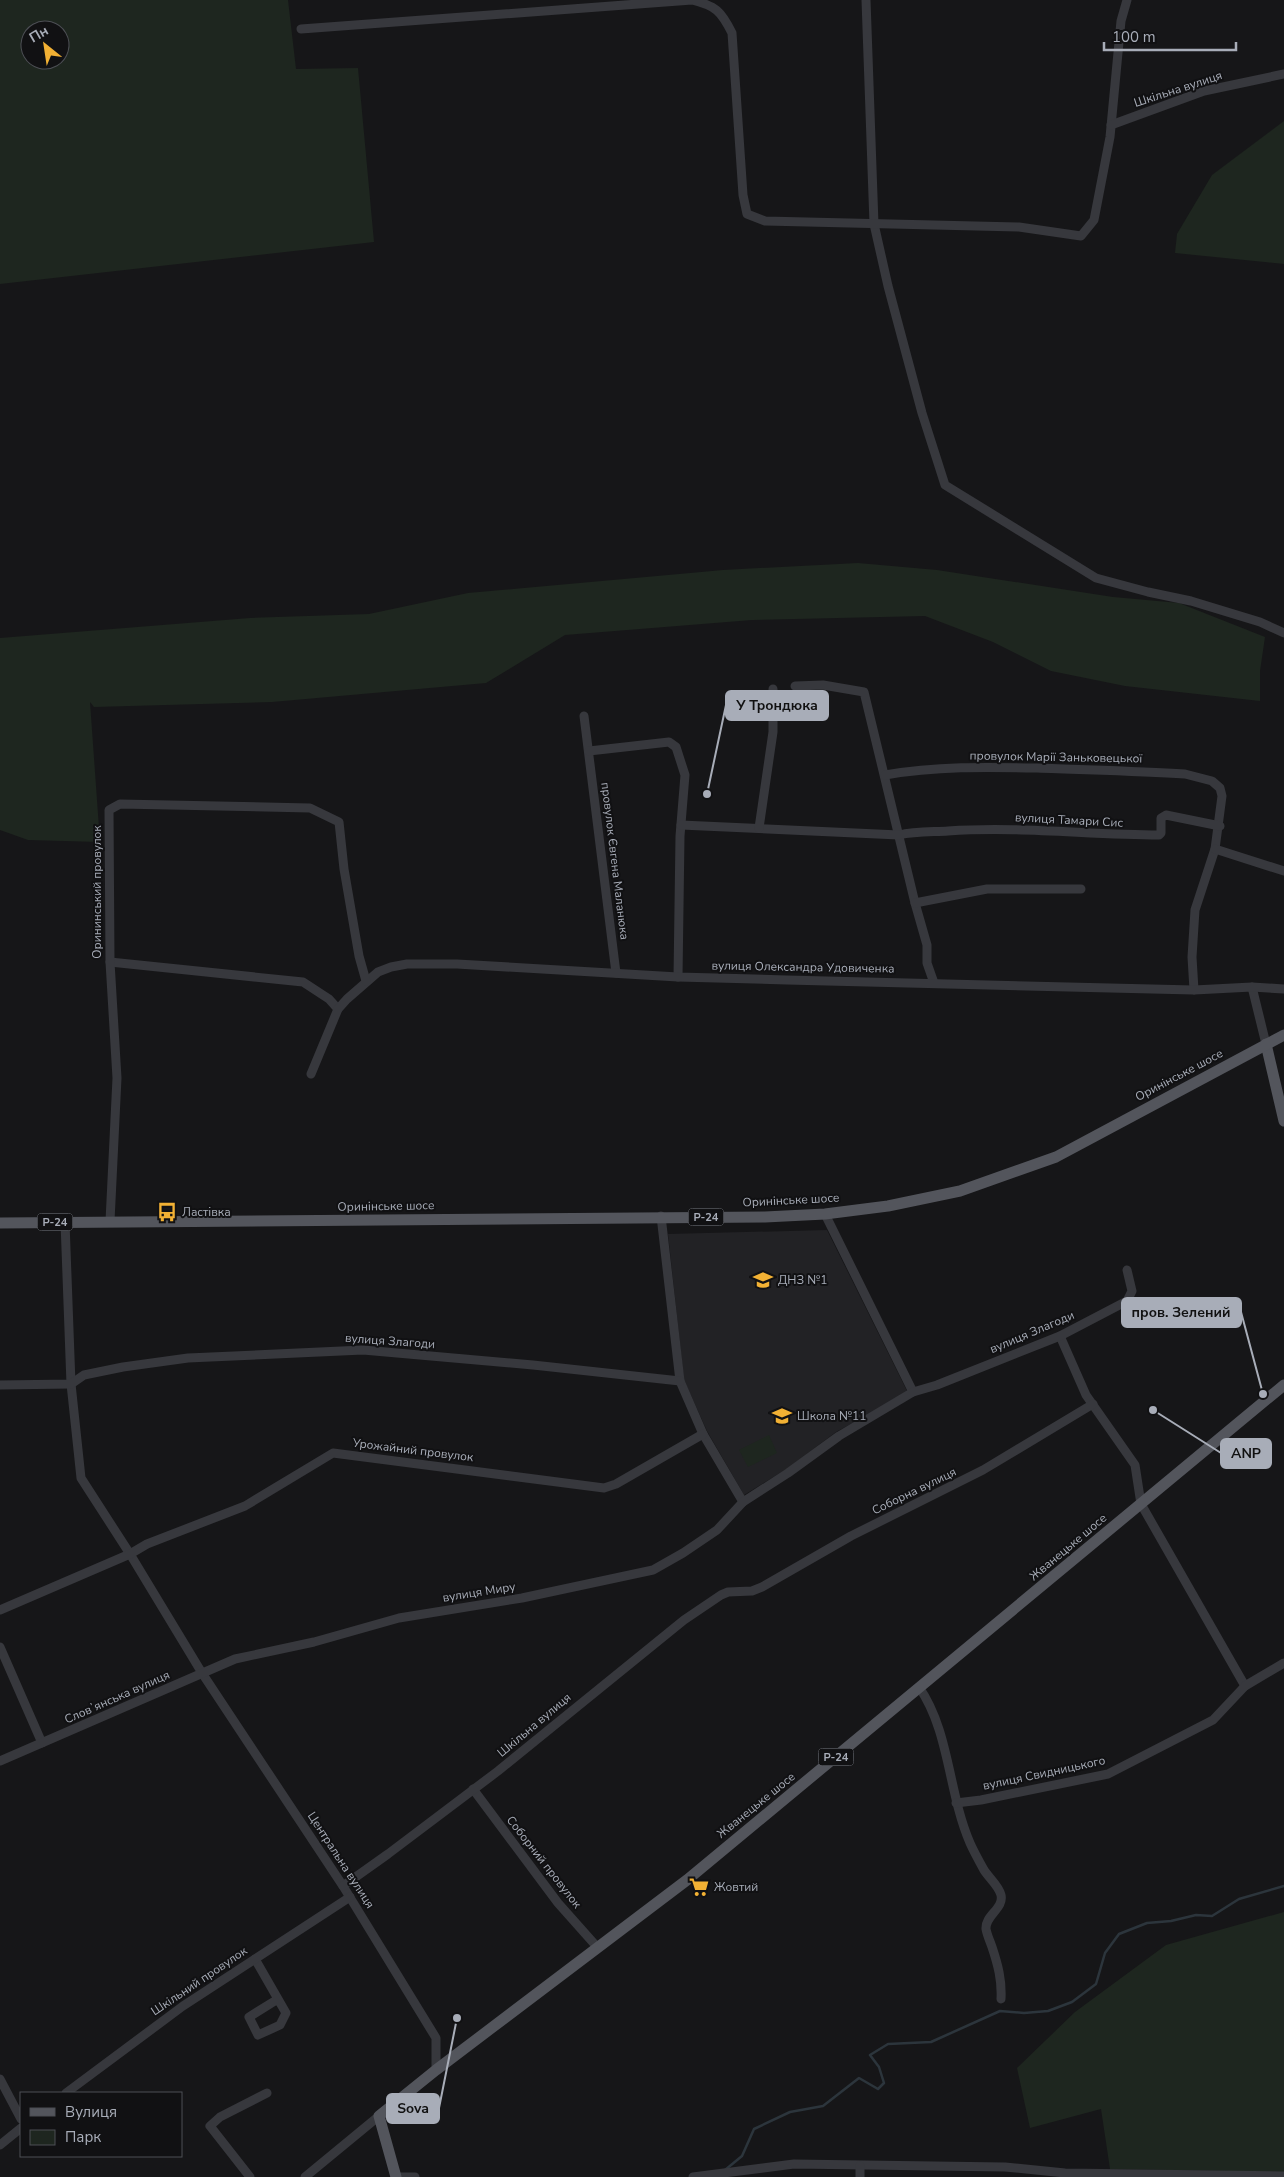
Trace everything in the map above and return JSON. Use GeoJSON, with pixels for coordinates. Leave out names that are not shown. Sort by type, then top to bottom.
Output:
{"type":"FeatureCollection","features":[{"type":"Feature","properties":{"kind":"main road","name":"Оринінське шосе"},"geometry":{"type":"LineString","coordinates":[[110,1221],[241,1222],[661,1216],[765,1217],[825,1214],[888,1206],[960,1191],[1056,1157],[1284,1034]]}},
{"type":"Feature","properties":{"kind":"main road"},"geometry":{"type":"LineString","coordinates":[[1266,1044],[1284,1121]]}},
{"type":"Feature","properties":{"kind":"main road","name":"Р-24"},"geometry":{"type":"LineString","coordinates":[[0,1223],[110,1221]]}},
{"type":"Feature","properties":{"kind":"main road","name":"Жванецьке шосе"},"geometry":{"type":"LineString","coordinates":[[379,2116],[436,2070],[686,1880],[1284,1385]]}},
{"type":"Feature","properties":{"kind":"main road"},"geometry":{"type":"LineString","coordinates":[[379,2116],[396,2177]]}},
{"type":"Feature","properties":{"kind":"street"},"geometry":{"type":"LineString","coordinates":[[301,29],[692,0],[710,5],[723,14],[732,32],[743,195],[747,214],[765,221],[1019,227],[1081,236],[1094,220],[1111,125],[1121,21],[1127,0]]}},
{"type":"Feature","properties":{"kind":"street"},"geometry":{"type":"LineString","coordinates":[[866,0],[874,224],[888,286],[922,413],[945,485],[1096,578],[1192,601],[1260,622],[1284,633]]}},
{"type":"Feature","properties":{"kind":"street","name":"Шкільна вулиця"},"geometry":{"type":"LineString","coordinates":[[1111,125],[1204,91],[1284,74]]}},
{"type":"Feature","properties":{"kind":"street"},"geometry":{"type":"LineString","coordinates":[[795,686],[823,685],[864,692],[927,945],[927,963],[934,983]]}},
{"type":"Feature","properties":{"kind":"street"},"geometry":{"type":"LineString","coordinates":[[759,828],[773,732],[773,689]]}},
{"type":"Feature","properties":{"kind":"street","name":"провулок Євгена Маланюка"},"geometry":{"type":"LineString","coordinates":[[584,716],[616,973]]}},
{"type":"Feature","properties":{"kind":"street"},"geometry":{"type":"LineString","coordinates":[[589,751],[669,742],[675,744],[685,775],[681,825],[678,976]]}},
{"type":"Feature","properties":{"kind":"street","name":"провулок Марії Заньковецької"},"geometry":{"type":"LineString","coordinates":[[885,775],[920,769],[979,767],[1134,771],[1202,777],[1217,784],[1222,791],[1220,826]]}},
{"type":"Feature","properties":{"kind":"street","name":"Орининський провулок"},"geometry":{"type":"LineString","coordinates":[[110,1221],[117,1078],[110,962],[109,810],[120,804],[310,808],[339,822],[344,869],[359,956],[366,981]]}},
{"type":"Feature","properties":{"kind":"street","name":"вулиця Тамари Сис"},"geometry":{"type":"LineString","coordinates":[[899,835],[918,832],[994,829],[1113,836],[1159,835],[1161,832],[1161,818],[1166,815],[1220,826]]}},
{"type":"Feature","properties":{"kind":"street"},"geometry":{"type":"LineString","coordinates":[[681,825],[899,835]]}},
{"type":"Feature","properties":{"kind":"street"},"geometry":{"type":"LineString","coordinates":[[1194,990],[1192,957],[1195,910],[1215,849],[1220,826]]}},
{"type":"Feature","properties":{"kind":"street"},"geometry":{"type":"LineString","coordinates":[[1215,849],[1284,871]]}},
{"type":"Feature","properties":{"kind":"street"},"geometry":{"type":"LineString","coordinates":[[915,903],[987,889],[1081,888]]}},
{"type":"Feature","properties":{"kind":"street"},"geometry":{"type":"LineString","coordinates":[[110,962],[303,982],[329,998],[338,1009]]}},
{"type":"Feature","properties":{"kind":"street","name":"вулиця Олександра Удовиченка"},"geometry":{"type":"LineString","coordinates":[[311,1074],[338,1009],[366,981],[378,972],[407,964],[457,964],[678,976],[1194,990],[1252,987],[1284,989]]}},
{"type":"Feature","properties":{"kind":"street"},"geometry":{"type":"LineString","coordinates":[[1252,987],[1266,1044]]}},
{"type":"Feature","properties":{"kind":"street"},"geometry":{"type":"LineString","coordinates":[[825,1214],[913,1392]]}},
{"type":"Feature","properties":{"kind":"street"},"geometry":{"type":"LineString","coordinates":[[661,1216],[680,1381],[703,1434],[742,1502]]}},
{"type":"Feature","properties":{"kind":"street","name":"Центральна вулиця"},"geometry":{"type":"LineString","coordinates":[[65,1222],[71,1384],[81,1478],[130,1554],[202,1673],[350,1897],[436,2038],[436,2070]]}},
{"type":"Feature","properties":{"kind":"street","name":"вулиця Злагоди"},"geometry":{"type":"LineString","coordinates":[[742,1502],[788,1474],[839,1436],[913,1392],[931,1387],[1060,1336],[1129,1299],[1132,1291],[1127,1270]]}},
{"type":"Feature","properties":{"kind":"street"},"geometry":{"type":"LineString","coordinates":[[1060,1336],[1081,1386],[1135,1465],[1141,1504],[1245,1686]]}},
{"type":"Feature","properties":{"kind":"street","name":"вулиця Злагоди"},"geometry":{"type":"LineString","coordinates":[[71,1384],[84,1375],[188,1358],[363,1350],[533,1365],[680,1381]]}},
{"type":"Feature","properties":{"kind":"street"},"geometry":{"type":"LineString","coordinates":[[0,1385],[71,1384]]}},
{"type":"Feature","properties":{"kind":"street","name":"Соборна вулиця"},"geometry":{"type":"LineString","coordinates":[[743,1592],[762,1587],[851,1536],[983,1470],[1093,1404]]}},
{"type":"Feature","properties":{"kind":"street","name":"Урожайний провулок"},"geometry":{"type":"LineString","coordinates":[[130,1554],[147,1544],[245,1506],[333,1453],[604,1488],[616,1484],[703,1434]]}},
{"type":"Feature","properties":{"kind":"street","name":"вулиця Миру"},"geometry":{"type":"LineString","coordinates":[[202,1673],[235,1658],[314,1642],[399,1618],[522,1598],[642,1574],[669,1562],[717,1530],[742,1502]]}},
{"type":"Feature","properties":{"kind":"street"},"geometry":{"type":"LineString","coordinates":[[0,1610],[130,1554]]}},
{"type":"Feature","properties":{"kind":"street","name":"Шкільна вулиця"},"geometry":{"type":"LineString","coordinates":[[343,1886],[473,1789],[684,1620],[721,1595],[728,1592],[743,1592]]}},
{"type":"Feature","properties":{"kind":"street"},"geometry":{"type":"LineString","coordinates":[[0,1648],[42,1743]]}},
{"type":"Feature","properties":{"kind":"street","name":"вулиця Свидницького"},"geometry":{"type":"LineString","coordinates":[[956,1803],[981,1800],[1108,1774],[1213,1720],[1245,1686],[1284,1663]]}},
{"type":"Feature","properties":{"kind":"street","name":"Словʼянська вулиця"},"geometry":{"type":"LineString","coordinates":[[0,1761],[202,1673]]}},
{"type":"Feature","properties":{"kind":"street"},"geometry":{"type":"LineString","coordinates":[[920,1687],[929,1703],[941,1735],[956,1803],[970,1843],[983,1869],[1001,1896],[1000,1902],[989,1916],[986,1927],[1002,1982],[1001,1999]]}},
{"type":"Feature","properties":{"kind":"street","name":"Соборний провулок"},"geometry":{"type":"LineString","coordinates":[[473,1789],[558,1902],[598,1948]]}},
{"type":"Feature","properties":{"kind":"street","name":"Шкільний провулок"},"geometry":{"type":"LineString","coordinates":[[67,2092],[183,2006],[350,1897]]}},
{"type":"Feature","properties":{"kind":"street"},"geometry":{"type":"LineString","coordinates":[[255,1959],[278,1999]]}},
{"type":"Feature","properties":{"kind":"street"},"geometry":{"type":"LineString","coordinates":[[0,2080],[20,2117]]}},
{"type":"Feature","properties":{"kind":"street"},"geometry":{"type":"LineString","coordinates":[[250,2177],[210,2126],[220,2118],[267,2093]]}},
{"type":"Feature","properties":{"kind":"street"},"geometry":{"type":"LineString","coordinates":[[305,2177],[379,2116]]}},
{"type":"Feature","properties":{"kind":"street"},"geometry":{"type":"LineString","coordinates":[[0,2145],[20,2129]]}},
{"type":"Feature","properties":{"kind":"street"},"geometry":{"type":"LineString","coordinates":[[693,2177],[794,2164],[1005,2166],[1065,2173],[1284,2176]]}},
{"type":"Feature","properties":{"kind":"street"},"geometry":{"type":"LineString","coordinates":[[860,2166],[860,2177]]}},
{"type":"Feature","properties":{"kind":"street"},"geometry":{"type":"LineString","coordinates":[[396,2177],[415,2177]]}},
{"type":"Feature","properties":{"kind":"shaded area"},"geometry":{"type":"Polygon","coordinates":[[[827,1230],[908,1393],[836,1432],[785,1470],[744,1495],[707,1431],[684,1380],[668,1234],[827,1230]]]}},
{"type":"Feature","properties":{"kind":"green space"},"geometry":{"type":"Polygon","coordinates":[[[0,0],[288,0],[296,69],[358,68],[374,242],[0,284],[0,0]]]}},
{"type":"Feature","properties":{"kind":"green space"},"geometry":{"type":"Polygon","coordinates":[[[1284,121],[1284,264],[1175,253],[1177,234],[1212,175],[1284,121]]]}},
{"type":"Feature","properties":{"kind":"green space"},"geometry":{"type":"Polygon","coordinates":[[[858,563],[937,570],[1113,597],[1179,603],[1265,637],[1260,671],[1260,701],[1125,686],[1051,671],[993,642],[925,616],[752,620],[565,635],[486,683],[272,702],[94,707],[90,702],[100,842],[28,840],[0,830],[0,638],[250,618],[369,614],[468,593],[723,570],[858,563]]]}},
{"type":"Feature","properties":{"kind":"green space"},"geometry":{"type":"Polygon","coordinates":[[[769,1435],[777,1453],[748,1467],[739,1450],[769,1435]]]}},
{"type":"Feature","properties":{"kind":"green space"},"geometry":{"type":"Polygon","coordinates":[[[1284,1912],[1284,2172],[1110,2169],[1101,2109],[1030,2128],[1017,2068],[1075,2012],[1166,1945],[1284,1912]]]}},
{"type":"Feature","properties":{"kind":"waterway"},"geometry":{"type":"LineString","coordinates":[[725,2170],[742,2156],[754,2129],[790,2112],[823,2106],[859,2078],[878,2089],[884,2083],[879,2067],[870,2055],[888,2044],[931,2042],[1000,2011],[1024,2013],[1048,2011],[1072,2002],[1096,1984],[1105,1953],[1119,1934],[1147,1923],[1171,1921],[1196,1915],[1212,1916],[1239,1899],[1284,1886]]}},
{"type":"Feature","properties":{"kind":"place","name":"У Трондюка"},"geometry":{"type":"Point","coordinates":[707,794]}},
{"type":"Feature","properties":{"kind":"place","name":"Ластівка"},"geometry":{"type":"Point","coordinates":[167,1212]}},
{"type":"Feature","properties":{"kind":"place","name":"ДНЗ №1"},"geometry":{"type":"Point","coordinates":[763,1280]}},
{"type":"Feature","properties":{"kind":"place","name":"пров. Зелений"},"geometry":{"type":"Point","coordinates":[1263,1394]}},
{"type":"Feature","properties":{"kind":"place","name":"ANP"},"geometry":{"type":"Point","coordinates":[1153,1410]}},
{"type":"Feature","properties":{"kind":"place","name":"Школа №11"},"geometry":{"type":"Point","coordinates":[782,1416]}},
{"type":"Feature","properties":{"kind":"place","name":"Жовтий"},"geometry":{"type":"Point","coordinates":[699,1887]}},
{"type":"Feature","properties":{"kind":"place","name":"Sova"},"geometry":{"type":"Point","coordinates":[457,2018]}}]}
